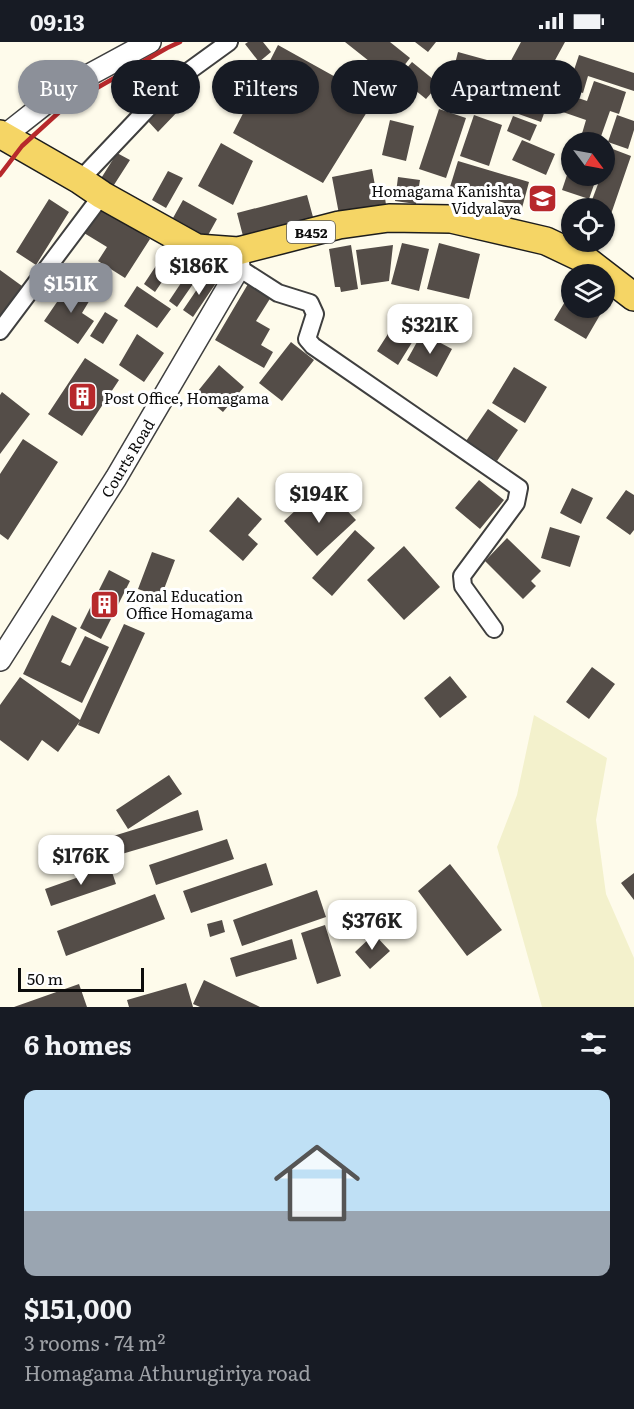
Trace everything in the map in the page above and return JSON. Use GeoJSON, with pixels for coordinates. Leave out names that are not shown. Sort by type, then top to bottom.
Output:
{"type":"FeatureCollection","features":[{"type":"Feature","properties":{"kind":"main road","name":"B452"},"geometry":{"type":"LineString","coordinates":[[2,135],[197,248],[239,260],[339,225],[390,218],[451,219],[546,241],[586,260],[634,297]]}},
{"type":"Feature","properties":{"kind":"street"},"geometry":{"type":"LineString","coordinates":[[2,135],[65,88],[150,42]]}},
{"type":"Feature","properties":{"kind":"street"},"geometry":{"type":"LineString","coordinates":[[80,180],[171,84],[229,42]]}},
{"type":"Feature","properties":{"kind":"street"},"geometry":{"type":"LineString","coordinates":[[0,331],[102,195]]}},
{"type":"Feature","properties":{"kind":"street"},"geometry":{"type":"LineString","coordinates":[[239,260],[278,293],[310,303],[315,314],[307,339],[313,346],[519,488],[516,503],[462,576],[462,586],[494,629]]}},
{"type":"Feature","properties":{"kind":"street","name":"Courts Road"},"geometry":{"type":"LineString","coordinates":[[0,660],[116,478],[239,260]]}},
{"type":"Feature","properties":{"kind":"shaded area"},"geometry":{"type":"Polygon","coordinates":[[[534,715],[607,758],[596,820],[606,894],[634,958],[634,1007],[542,1007],[497,847],[517,795],[534,715]]]}},
{"type":"Feature","properties":{"kind":"building"},"geometry":{"type":"Polygon","coordinates":[[[263,42],[271,52],[261,60],[257,60],[245,44],[263,42]]]}},
{"type":"Feature","properties":{"kind":"building"},"geometry":{"type":"Polygon","coordinates":[[[345,42],[390,42],[410,58],[408,60],[368,60],[345,42]]]}},
{"type":"Feature","properties":{"kind":"building"},"geometry":{"type":"Polygon","coordinates":[[[415,42],[436,42],[428,52],[415,42]]]}},
{"type":"Feature","properties":{"kind":"building"},"geometry":{"type":"Polygon","coordinates":[[[521,42],[565,42],[555,60],[511,60],[521,42]]]}},
{"type":"Feature","properties":{"kind":"building"},"geometry":{"type":"Polygon","coordinates":[[[278,45],[305,60],[270,60],[278,45]]]}},
{"type":"Feature","properties":{"kind":"building"},"geometry":{"type":"Polygon","coordinates":[[[458,52],[487,60],[456,60],[458,52]]]}},
{"type":"Feature","properties":{"kind":"building"},"geometry":{"type":"Polygon","coordinates":[[[579,55],[634,73],[634,91],[588,76],[582,93],[582,60],[577,60],[579,55]]]}},
{"type":"Feature","properties":{"kind":"building"},"geometry":{"type":"Polygon","coordinates":[[[418,67],[430,77],[430,94],[426,99],[418,92],[418,67]]]}},
{"type":"Feature","properties":{"kind":"building"},"geometry":{"type":"Polygon","coordinates":[[[319,68],[331,75],[331,114],[366,114],[323,183],[233,133],[243,114],[319,114],[319,68]]]}},
{"type":"Feature","properties":{"kind":"building"},"geometry":{"type":"Polygon","coordinates":[[[594,81],[626,92],[619,114],[610,111],[603,132],[582,132],[586,120],[569,114],[582,114],[582,99],[587,101],[594,81]]]}},
{"type":"Feature","properties":{"kind":"building"},"geometry":{"type":"Polygon","coordinates":[[[153,114],[175,114],[158,132],[147,120],[153,114]]]}},
{"type":"Feature","properties":{"kind":"building"},"geometry":{"type":"Polygon","coordinates":[[[437,114],[454,114],[466,118],[446,178],[419,169],[437,114]]]}},
{"type":"Feature","properties":{"kind":"building"},"geometry":{"type":"Polygon","coordinates":[[[519,114],[544,114],[541,122],[519,114]]]}},
{"type":"Feature","properties":{"kind":"building"},"geometry":{"type":"Polygon","coordinates":[[[474,115],[502,125],[489,166],[460,156],[474,115]]]}},
{"type":"Feature","properties":{"kind":"building"},"geometry":{"type":"Polygon","coordinates":[[[617,115],[634,121],[634,130],[628,149],[615,144],[615,132],[611,132],[617,115]]]}},
{"type":"Feature","properties":{"kind":"building"},"geometry":{"type":"Polygon","coordinates":[[[513,116],[537,125],[530,141],[507,131],[513,116]]]}},
{"type":"Feature","properties":{"kind":"building"},"geometry":{"type":"Polygon","coordinates":[[[390,120],[414,126],[406,161],[382,155],[390,120]]]}},
{"type":"Feature","properties":{"kind":"building"},"geometry":{"type":"Polygon","coordinates":[[[522,140],[555,154],[546,175],[512,160],[522,140]]]}},
{"type":"Feature","properties":{"kind":"building"},"geometry":{"type":"Polygon","coordinates":[[[221,143],[253,161],[233,205],[198,186],[221,143]]]}},
{"type":"Feature","properties":{"kind":"building"},"geometry":{"type":"Polygon","coordinates":[[[615,150],[631,156],[615,202],[615,198],[593,198],[597,186],[615,186],[615,150]]]}},
{"type":"Feature","properties":{"kind":"building"},"geometry":{"type":"Polygon","coordinates":[[[117,153],[130,160],[112,188],[100,180],[117,153]]]}},
{"type":"Feature","properties":{"kind":"building"},"geometry":{"type":"Polygon","coordinates":[[[458,161],[529,182],[522,208],[450,187],[458,161]]]}},
{"type":"Feature","properties":{"kind":"building"},"geometry":{"type":"Polygon","coordinates":[[[372,169],[376,191],[384,190],[386,205],[339,214],[332,177],[372,169]]]}},
{"type":"Feature","properties":{"kind":"building"},"geometry":{"type":"Polygon","coordinates":[[[168,171],[183,178],[166,208],[152,200],[168,171]]]}},
{"type":"Feature","properties":{"kind":"building"},"geometry":{"type":"Polygon","coordinates":[[[398,177],[420,180],[416,204],[395,201],[398,177]]]}},
{"type":"Feature","properties":{"kind":"building"},"geometry":{"type":"Polygon","coordinates":[[[563,186],[594,186],[589,198],[562,190],[563,186]]]}},
{"type":"Feature","properties":{"kind":"building"},"geometry":{"type":"Polygon","coordinates":[[[307,195],[313,217],[243,236],[237,213],[307,195]]]}},
{"type":"Feature","properties":{"kind":"building"},"geometry":{"type":"Polygon","coordinates":[[[49,199],[69,212],[36,265],[16,252],[49,199]]]}},
{"type":"Feature","properties":{"kind":"building"},"geometry":{"type":"Polygon","coordinates":[[[183,200],[217,219],[207,237],[173,218],[183,200]]]}},
{"type":"Feature","properties":{"kind":"building"},"geometry":{"type":"Polygon","coordinates":[[[100,207],[150,239],[125,278],[98,261],[107,247],[84,233],[100,207]]]}},
{"type":"Feature","properties":{"kind":"building"},"geometry":{"type":"Polygon","coordinates":[[[171,243],[183,251],[155,292],[144,284],[171,243]]]}},
{"type":"Feature","properties":{"kind":"building"},"geometry":{"type":"Polygon","coordinates":[[[402,243],[429,249],[419,291],[391,284],[402,243]]]}},
{"type":"Feature","properties":{"kind":"building"},"geometry":{"type":"Polygon","coordinates":[[[439,243],[480,254],[469,299],[427,289],[439,243]]]}},
{"type":"Feature","properties":{"kind":"building"},"geometry":{"type":"Polygon","coordinates":[[[351,245],[358,289],[341,292],[340,287],[335,287],[329,249],[351,245]]]}},
{"type":"Feature","properties":{"kind":"building"},"geometry":{"type":"Polygon","coordinates":[[[393,245],[389,281],[361,285],[356,250],[393,245]]]}},
{"type":"Feature","properties":{"kind":"building"},"geometry":{"type":"Polygon","coordinates":[[[195,262],[204,268],[177,307],[169,301],[195,262]]]}},
{"type":"Feature","properties":{"kind":"building"},"geometry":{"type":"Polygon","coordinates":[[[0,270],[22,286],[0,316],[0,270]]]}},
{"type":"Feature","properties":{"kind":"building"},"geometry":{"type":"Polygon","coordinates":[[[206,276],[216,283],[193,317],[183,310],[206,276]]]}},
{"type":"Feature","properties":{"kind":"building"},"geometry":{"type":"Polygon","coordinates":[[[70,283],[91,298],[82,313],[94,321],[78,344],[44,321],[70,283]]]}},
{"type":"Feature","properties":{"kind":"building"},"geometry":{"type":"Polygon","coordinates":[[[248,284],[271,297],[256,321],[270,329],[261,345],[273,352],[264,368],[215,340],[248,284]]]}},
{"type":"Feature","properties":{"kind":"building"},"geometry":{"type":"Polygon","coordinates":[[[137,286],[171,309],[157,328],[124,306],[137,286]]]}},
{"type":"Feature","properties":{"kind":"building"},"geometry":{"type":"Polygon","coordinates":[[[561,308],[561,318],[598,318],[586,339],[554,320],[561,308]]]}},
{"type":"Feature","properties":{"kind":"building"},"geometry":{"type":"Polygon","coordinates":[[[105,312],[118,320],[103,344],[90,336],[105,312]]]}},
{"type":"Feature","properties":{"kind":"building"},"geometry":{"type":"Polygon","coordinates":[[[395,323],[416,336],[398,365],[377,351],[395,323]]]}},
{"type":"Feature","properties":{"kind":"building"},"geometry":{"type":"Polygon","coordinates":[[[422,333],[452,349],[437,377],[407,360],[422,333]]]}},
{"type":"Feature","properties":{"kind":"building"},"geometry":{"type":"Polygon","coordinates":[[[137,334],[164,353],[144,382],[119,365],[137,334]]]}},
{"type":"Feature","properties":{"kind":"building"},"geometry":{"type":"Polygon","coordinates":[[[291,342],[314,360],[282,401],[259,383],[291,342]]]}},
{"type":"Feature","properties":{"kind":"building","name":"Post Office, Homagama"},"geometry":{"type":"Polygon","coordinates":[[[85,358],[119,380],[82,436],[48,414],[85,358]]]}},
{"type":"Feature","properties":{"kind":"building"},"geometry":{"type":"Polygon","coordinates":[[[219,365],[244,387],[223,412],[198,391],[219,365]]]}},
{"type":"Feature","properties":{"kind":"building"},"geometry":{"type":"Polygon","coordinates":[[[514,367],[547,387],[525,423],[492,403],[514,367]]]}},
{"type":"Feature","properties":{"kind":"building"},"geometry":{"type":"Polygon","coordinates":[[[2,392],[30,414],[0,454],[0,395],[2,392]]]}},
{"type":"Feature","properties":{"kind":"building"},"geometry":{"type":"Polygon","coordinates":[[[488,409],[518,430],[497,461],[466,441],[488,409]]]}},
{"type":"Feature","properties":{"kind":"building"},"geometry":{"type":"Polygon","coordinates":[[[23,439],[58,462],[8,540],[0,534],[0,474],[23,439]]]}},
{"type":"Feature","properties":{"kind":"building"},"geometry":{"type":"Polygon","coordinates":[[[479,480],[504,500],[480,529],[455,508],[479,480]]]}},
{"type":"Feature","properties":{"kind":"building"},"geometry":{"type":"Polygon","coordinates":[[[572,488],[593,498],[581,524],[560,513],[572,488]]]}},
{"type":"Feature","properties":{"kind":"building"},"geometry":{"type":"Polygon","coordinates":[[[626,490],[634,495],[634,530],[630,535],[606,518],[626,490]]]}},
{"type":"Feature","properties":{"kind":"building"},"geometry":{"type":"Polygon","coordinates":[[[312,495],[328,512],[339,502],[356,520],[317,556],[284,521],[312,495]]]}},
{"type":"Feature","properties":{"kind":"building"},"geometry":{"type":"Polygon","coordinates":[[[238,497],[262,519],[248,535],[258,544],[243,561],[209,531],[238,497]]]}},
{"type":"Feature","properties":{"kind":"building"},"geometry":{"type":"Polygon","coordinates":[[[550,527],[580,536],[570,567],[541,558],[550,527]]]}},
{"type":"Feature","properties":{"kind":"building"},"geometry":{"type":"Polygon","coordinates":[[[355,530],[375,548],[332,596],[312,578],[355,530]]]}},
{"type":"Feature","properties":{"kind":"building"},"geometry":{"type":"Polygon","coordinates":[[[507,538],[541,571],[531,581],[536,586],[523,599],[485,561],[507,538]]]}},
{"type":"Feature","properties":{"kind":"building"},"geometry":{"type":"Polygon","coordinates":[[[404,546],[440,587],[404,620],[367,580],[404,546]]]}},
{"type":"Feature","properties":{"kind":"building"},"geometry":{"type":"Polygon","coordinates":[[[152,552],[175,560],[161,597],[138,589],[152,552]]]}},
{"type":"Feature","properties":{"kind":"building","name":"Zonal Education Office Homagama"},"geometry":{"type":"Polygon","coordinates":[[[109,570],[130,581],[101,639],[80,628],[109,570]]]}},
{"type":"Feature","properties":{"kind":"building"},"geometry":{"type":"Polygon","coordinates":[[[52,615],[77,628],[61,662],[70,666],[85,636],[109,647],[82,703],[23,674],[52,615]]]}},
{"type":"Feature","properties":{"kind":"building"},"geometry":{"type":"Polygon","coordinates":[[[124,624],[145,633],[99,734],[78,725],[80,721],[58,752],[42,740],[28,761],[0,740],[0,705],[20,677],[80,720],[124,624]]]}},
{"type":"Feature","properties":{"kind":"building"},"geometry":{"type":"Polygon","coordinates":[[[592,667],[615,684],[589,719],[566,702],[592,667]]]}},
{"type":"Feature","properties":{"kind":"building"},"geometry":{"type":"Polygon","coordinates":[[[450,676],[467,697],[440,718],[424,698],[450,676]]]}},
{"type":"Feature","properties":{"kind":"building"},"geometry":{"type":"Polygon","coordinates":[[[169,775],[182,794],[128,829],[116,810],[169,775]]]}},
{"type":"Feature","properties":{"kind":"building"},"geometry":{"type":"Polygon","coordinates":[[[198,810],[203,830],[115,856],[110,837],[198,810]]]}},
{"type":"Feature","properties":{"kind":"building"},"geometry":{"type":"Polygon","coordinates":[[[227,839],[234,859],[156,885],[149,865],[227,839]]]}},
{"type":"Feature","properties":{"kind":"building"},"geometry":{"type":"Polygon","coordinates":[[[266,863],[273,885],[191,913],[183,891],[266,863]]]}},
{"type":"Feature","properties":{"kind":"building"},"geometry":{"type":"Polygon","coordinates":[[[450,864],[502,930],[467,956],[418,891],[450,864]]]}},
{"type":"Feature","properties":{"kind":"building"},"geometry":{"type":"Polygon","coordinates":[[[110,866],[116,884],[51,906],[45,889],[110,866]]]}},
{"type":"Feature","properties":{"kind":"building"},"geometry":{"type":"Polygon","coordinates":[[[634,873],[634,900],[621,883],[634,873]]]}},
{"type":"Feature","properties":{"kind":"building"},"geometry":{"type":"Polygon","coordinates":[[[317,890],[326,917],[242,946],[233,920],[317,890]]]}},
{"type":"Feature","properties":{"kind":"building"},"geometry":{"type":"Polygon","coordinates":[[[155,894],[165,919],[66,956],[57,931],[155,894]]]}},
{"type":"Feature","properties":{"kind":"building"},"geometry":{"type":"Polygon","coordinates":[[[222,920],[225,932],[210,937],[207,924],[222,920]]]}},
{"type":"Feature","properties":{"kind":"building"},"geometry":{"type":"Polygon","coordinates":[[[325,925],[341,976],[317,984],[301,933],[325,925]]]}},
{"type":"Feature","properties":{"kind":"building"},"geometry":{"type":"Polygon","coordinates":[[[374,934],[390,951],[370,969],[355,952],[374,934]]]}},
{"type":"Feature","properties":{"kind":"building"},"geometry":{"type":"Polygon","coordinates":[[[292,939],[297,959],[236,977],[230,958],[292,939]]]}},
{"type":"Feature","properties":{"kind":"building"},"geometry":{"type":"Polygon","coordinates":[[[204,980],[260,1007],[200,1007],[193,1004],[204,980]]]}},
{"type":"Feature","properties":{"kind":"building"},"geometry":{"type":"Polygon","coordinates":[[[186,983],[193,1007],[129,1007],[127,1000],[186,983]]]}},
{"type":"Feature","properties":{"kind":"building"},"geometry":{"type":"Polygon","coordinates":[[[79,984],[87,1007],[14,1007],[79,984]]]}},
{"type":"Feature","properties":{"kind":"railway"},"geometry":{"type":"LineString","coordinates":[[0,175],[22,146],[67,105],[180,42]]}},
{"type":"Feature","properties":{"kind":"place","name":"Homagama Kanishta Vidyalaya"},"geometry":{"type":"Point","coordinates":[542,199]}},
{"type":"Feature","properties":{"kind":"place","name":"Post Office, Homagama"},"geometry":{"type":"Point","coordinates":[83,397]}},
{"type":"Feature","properties":{"kind":"place","name":"Zonal Education Office Homagama"},"geometry":{"type":"Point","coordinates":[105,604]}}]}
